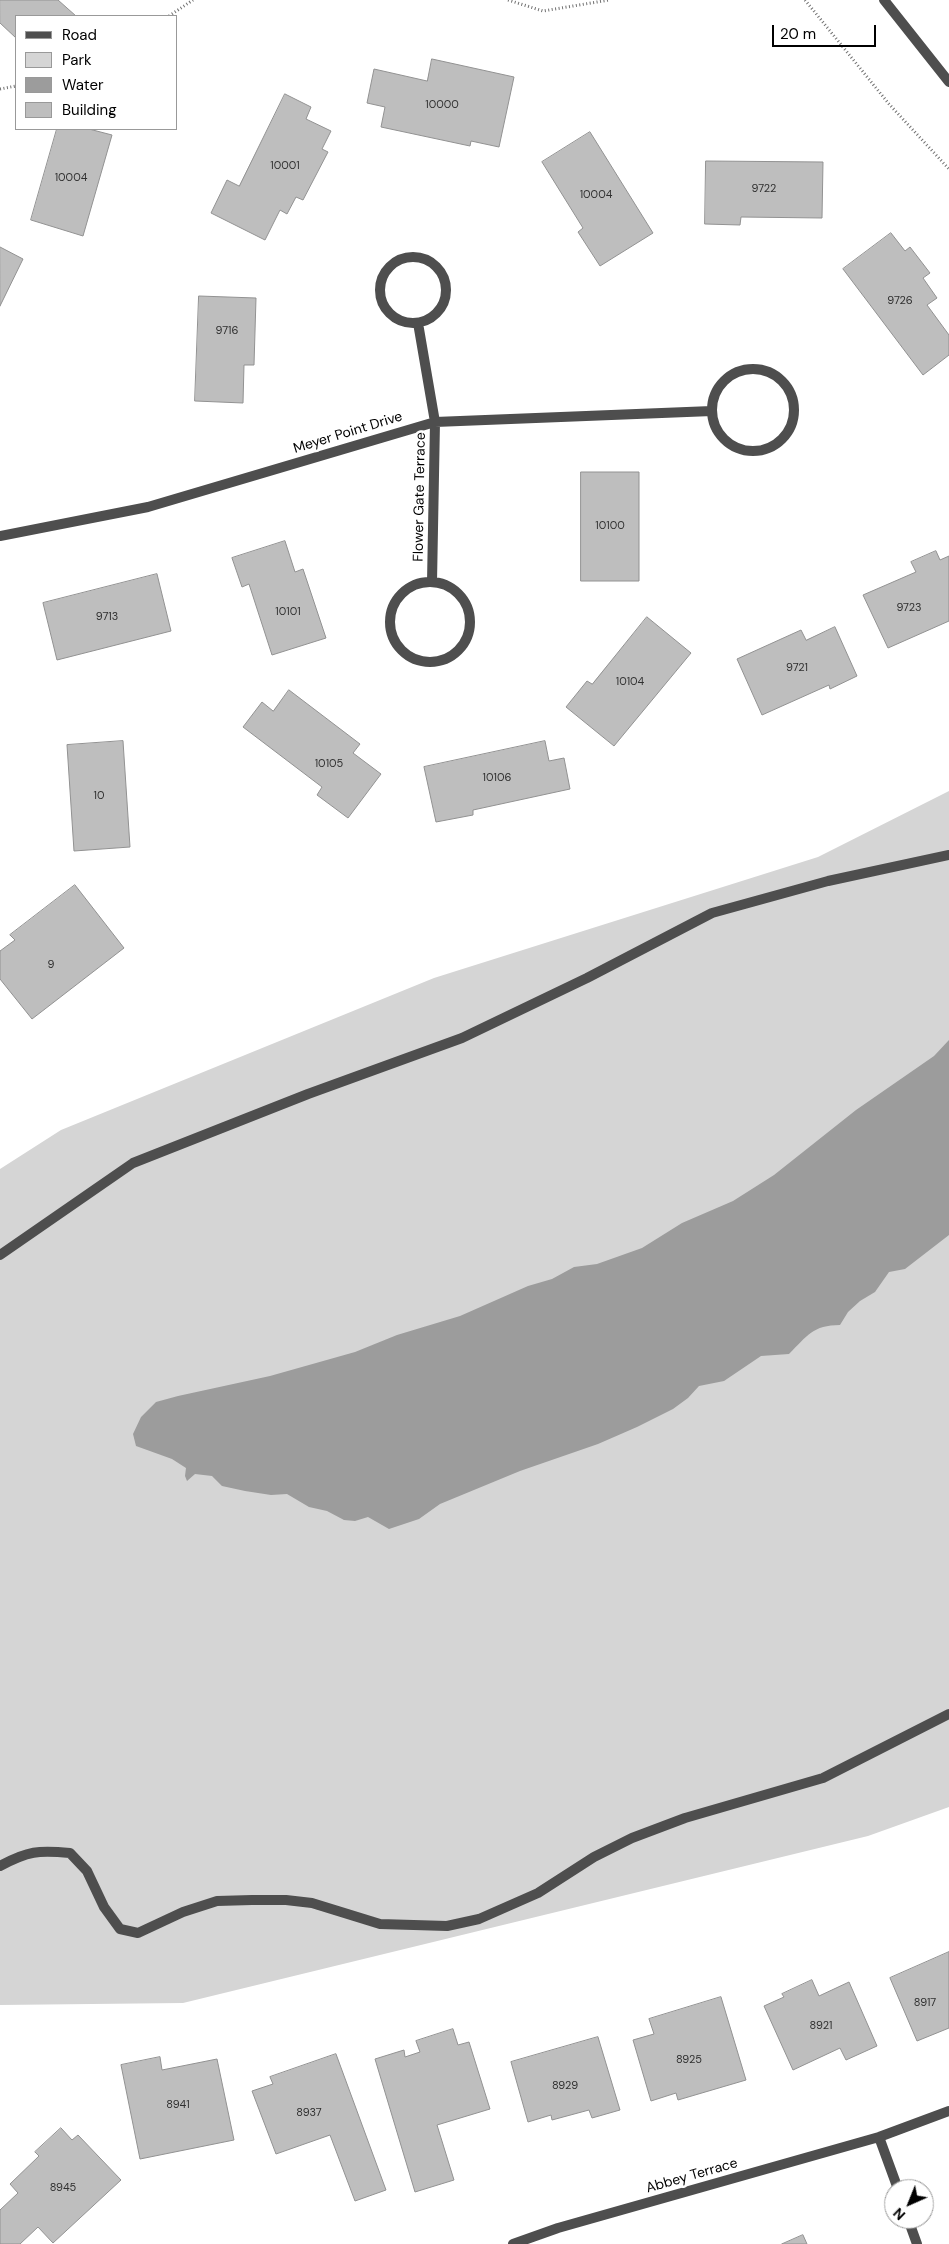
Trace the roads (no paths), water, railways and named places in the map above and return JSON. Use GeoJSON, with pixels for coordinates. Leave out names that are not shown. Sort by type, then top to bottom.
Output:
{"type":"FeatureCollection","features":[{"type":"Feature","properties":{"kind":"street"},"geometry":{"type":"LineString","coordinates":[[884,0],[949,82]]}},
{"type":"Feature","properties":{"kind":"street"},"geometry":{"type":"LineString","coordinates":[[407,257],[420,258],[433,263],[441,273],[446,285],[445,298],[440,310],[430,318],[418,323],[405,323],[393,317],[384,308],[380,295],[380,282],[386,270],[396,262],[407,257]]}},
{"type":"Feature","properties":{"kind":"street","name":"Flower Gate Terrace"},"geometry":{"type":"LineString","coordinates":[[418,323],[435,422],[432,582]]}},
{"type":"Feature","properties":{"kind":"street"},"geometry":{"type":"LineString","coordinates":[[744,369],[766,371],[784,382],[792,394],[794,408],[793,423],[786,435],[775,445],[762,451],[748,451],[734,446],[722,438],[715,426],[712,411],[714,397],[720,384],[731,375],[744,369]]}},
{"type":"Feature","properties":{"kind":"street","name":"Meyer Point Drive"},"geometry":{"type":"LineString","coordinates":[[0,536],[148,507],[435,422],[712,411]]}},
{"type":"Feature","properties":{"kind":"street","name":"Flower Gate Terrace"},"geometry":{"type":"LineString","coordinates":[[432,582],[446,585],[458,592],[466,603],[470,617],[470,631],[464,644],[454,654],[442,660],[429,661],[415,658],[404,651],[395,640],[391,626],[392,613],[397,600],[406,590],[419,583],[432,582]]}},
{"type":"Feature","properties":{"kind":"street"},"geometry":{"type":"LineString","coordinates":[[0,1256],[133,1163],[308,1094],[462,1038],[587,978],[712,913],[828,882],[949,855]]}},
{"type":"Feature","properties":{"kind":"street"},"geometry":{"type":"LineString","coordinates":[[0,1866],[22,1854],[47,1851],[70,1853],[87,1871],[104,1907],[120,1929],[138,1933],[183,1912],[217,1901],[252,1900],[286,1900],[312,1903],[380,1924],[446,1926],[478,1919],[515,1904],[538,1893],[594,1857],[632,1838],[685,1818],[823,1778],[949,1714]]}},
{"type":"Feature","properties":{"kind":"street","name":"Abbey Terrace"},"geometry":{"type":"LineString","coordinates":[[513,2244],[558,2228],[879,2137],[949,2111]]}},
{"type":"Feature","properties":{"kind":"street"},"geometry":{"type":"LineString","coordinates":[[879,2137],[894,2179]]}},
{"type":"Feature","properties":{"kind":"street"},"geometry":{"type":"LineString","coordinates":[[912,2229],[918,2244]]}},
{"type":"Feature","properties":{"kind":"water"},"geometry":{"type":"Polygon","coordinates":[[[949,1040],[949,1235],[905,1269],[889,1272],[875,1292],[860,1301],[848,1312],[840,1325],[817,1329],[789,1354],[761,1356],[724,1381],[699,1386],[688,1398],[673,1409],[637,1427],[598,1444],[520,1471],[440,1504],[419,1519],[389,1529],[368,1517],[355,1521],[344,1520],[327,1511],[309,1507],[287,1494],[271,1495],[222,1486],[212,1476],[195,1474],[187,1481],[185,1476],[186,1468],[172,1459],[136,1446],[133,1434],[141,1417],[156,1402],[270,1376],[355,1352],[397,1335],[460,1316],[528,1286],[552,1279],[574,1267],[597,1264],[642,1248],[682,1223],[733,1201],[774,1175],[856,1110],[934,1056],[949,1040]]]}}]}
